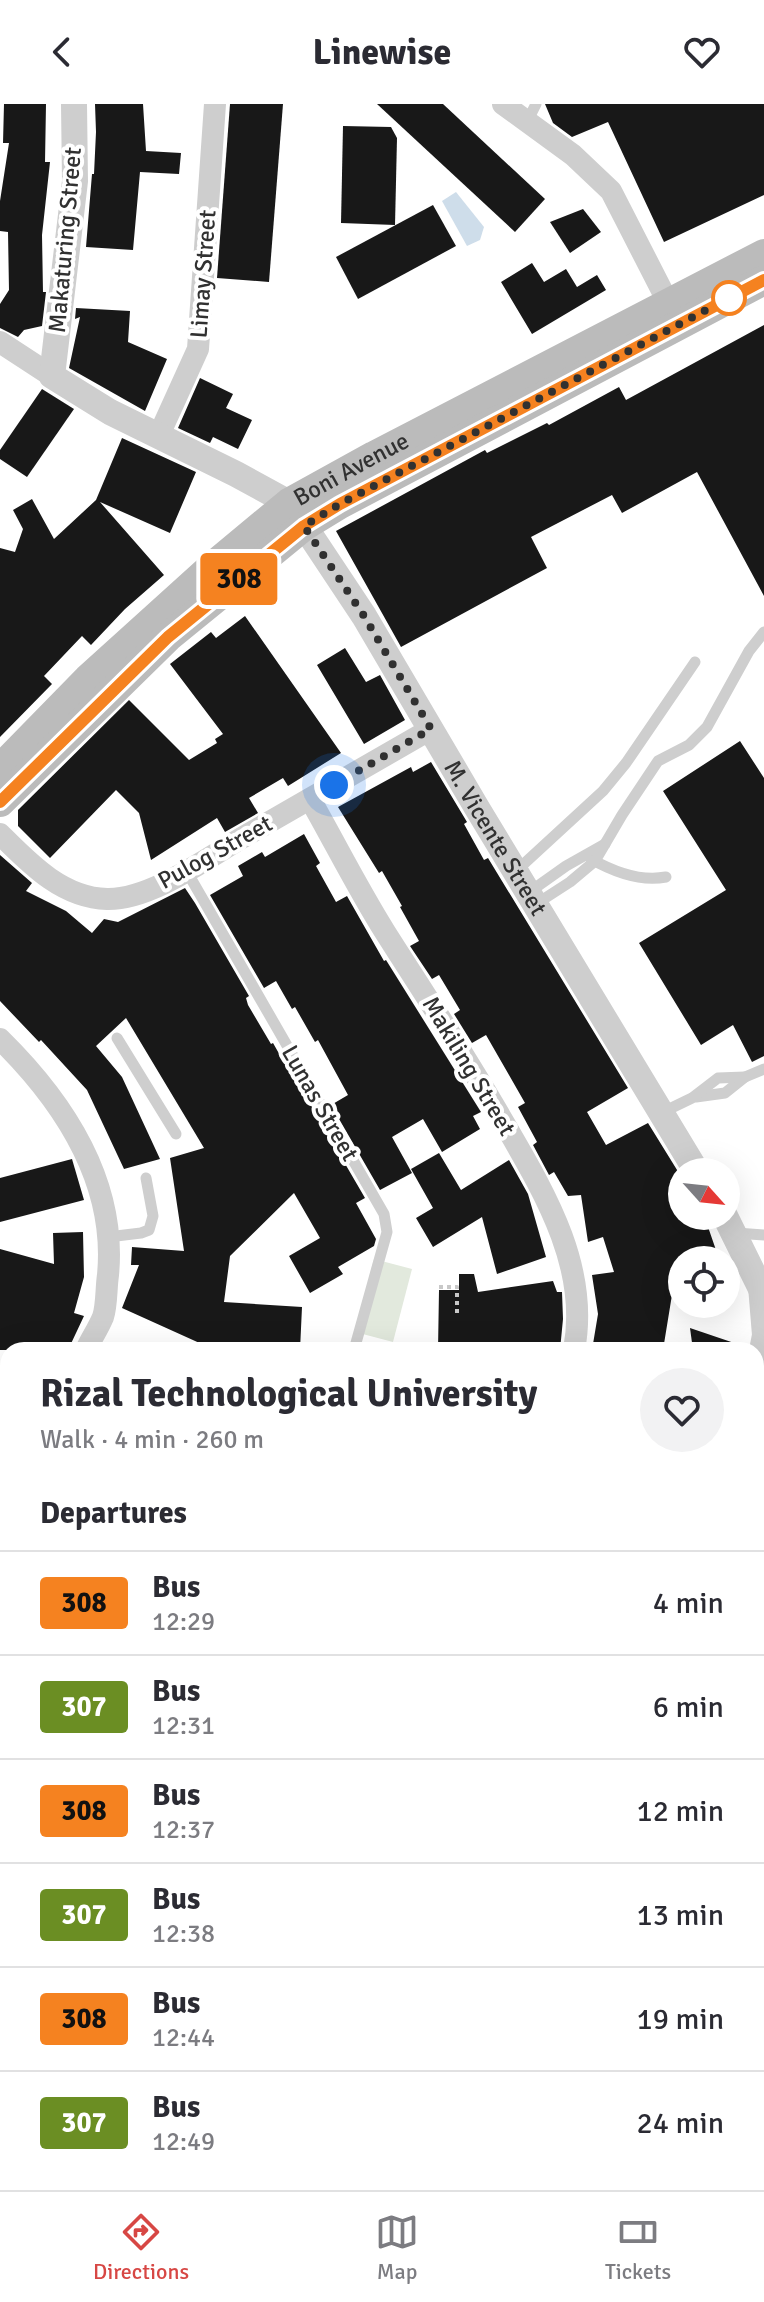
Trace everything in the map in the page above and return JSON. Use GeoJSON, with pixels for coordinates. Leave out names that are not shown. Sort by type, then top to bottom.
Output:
{"type":"FeatureCollection","features":[{"type":"Feature","properties":{"kind":"main road","name":"Boni Avenue"},"geometry":{"type":"LineString","coordinates":[[674,314],[764,254]]}},
{"type":"Feature","properties":{"kind":"main road","name":"Boni Avenue"},"geometry":{"type":"LineString","coordinates":[[0,769],[88,679],[213,566],[297,514],[374,456],[674,314],[764,280]]}},
{"type":"Feature","properties":{"kind":"main road","name":"Boni Avenue"},"geometry":{"type":"LineString","coordinates":[[0,802],[297,514]]}},
{"type":"Feature","properties":{"kind":"street","name":"Makaturing Street"},"geometry":{"type":"LineString","coordinates":[[52,376],[75,181],[74,104]]}},
{"type":"Feature","properties":{"kind":"street","name":"Limay Street"},"geometry":{"type":"LineString","coordinates":[[159,435],[198,349],[215,104]]}},
{"type":"Feature","properties":{"kind":"street"},"geometry":{"type":"LineString","coordinates":[[503,104],[532,113],[611,191],[674,314]]}},
{"type":"Feature","properties":{"kind":"street","name":"M. Vicente Street"},"geometry":{"type":"LineString","coordinates":[[0,342],[110,412],[159,435],[297,514],[364,616],[688,1158]]}},
{"type":"Feature","properties":{"kind":"street","name":"Pulog Street"},"geometry":{"type":"LineString","coordinates":[[0,834],[40,873],[80,894],[107,899],[141,893],[431,729]]}},
{"type":"Feature","properties":{"kind":"street","name":"Makiling Street"},"geometry":{"type":"LineString","coordinates":[[310,799],[382,927],[484,1088],[546,1197],[566,1247],[577,1294],[575,1342]]}},
{"type":"Feature","properties":{"kind":"street"},"geometry":{"type":"LineString","coordinates":[[0,1039],[27,1066],[62,1110],[103,1197],[108,1237],[104,1315],[90,1342]]}},
{"type":"Feature","properties":{"kind":"street"},"geometry":{"type":"LineString","coordinates":[[733,1230],[762,1291],[762,1342]]}},
{"type":"Feature","properties":{"kind":"lane"},"geometry":{"type":"LineString","coordinates":[[526,890],[590,858],[605,844],[658,761],[689,745],[707,727],[749,651],[764,632]]}},
{"type":"Feature","properties":{"kind":"lane"},"geometry":{"type":"LineString","coordinates":[[526,890],[626,763],[695,662]]}},
{"type":"Feature","properties":{"kind":"lane"},"geometry":{"type":"LineString","coordinates":[[590,858],[635,877],[652,880],[666,877]]}},
{"type":"Feature","properties":{"kind":"lane","name":"Lunas Street"},"geometry":{"type":"LineString","coordinates":[[186,870],[384,1214],[387,1232],[356,1342]]}},
{"type":"Feature","properties":{"kind":"lane"},"geometry":{"type":"LineString","coordinates":[[117,1038],[176,1134]]}},
{"type":"Feature","properties":{"kind":"lane"},"geometry":{"type":"LineString","coordinates":[[661,1113],[692,1098],[718,1078],[745,1077],[764,1069]]}},
{"type":"Feature","properties":{"kind":"lane"},"geometry":{"type":"LineString","coordinates":[[108,1237],[149,1230],[153,1216],[146,1178]]}},
{"type":"Feature","properties":{"kind":"lane"},"geometry":{"type":"LineString","coordinates":[[740,1227],[764,1235]]}},
{"type":"Feature","properties":{"kind":"path"},"geometry":{"type":"LineString","coordinates":[[439,1287],[457,1287],[457,1314]]}},
{"type":"Feature","properties":{"kind":"shaded area"},"geometry":{"type":"Polygon","coordinates":[[[374,1259],[412,1269],[393,1342],[355,1332],[374,1259]]]}},
{"type":"Feature","properties":{"kind":"water"},"geometry":{"type":"Polygon","coordinates":[[[456,192],[484,227],[480,240],[467,246],[442,201],[456,192]]]}},
{"type":"Feature","properties":{"kind":"building"},"geometry":{"type":"Polygon","coordinates":[[[4,104],[46,104],[45,162],[50,162],[42,235],[43,292],[46,292],[42,326],[24,330],[18,337],[0,328],[0,304],[9,290],[8,232],[0,231],[0,201],[9,143],[3,143],[4,104]]]}},
{"type":"Feature","properties":{"kind":"building"},"geometry":{"type":"Polygon","coordinates":[[[95,104],[143,104],[146,151],[181,153],[179,174],[140,172],[133,250],[86,247],[94,174],[95,104]]]}},
{"type":"Feature","properties":{"kind":"building"},"geometry":{"type":"Polygon","coordinates":[[[230,104],[283,104],[269,282],[217,278],[230,104]]]}},
{"type":"Feature","properties":{"kind":"building"},"geometry":{"type":"Polygon","coordinates":[[[377,104],[443,104],[545,199],[515,232],[377,104]]]}},
{"type":"Feature","properties":{"kind":"building"},"geometry":{"type":"Polygon","coordinates":[[[545,104],[764,104],[764,195],[664,242],[608,122],[572,137],[553,123],[545,104]]]}},
{"type":"Feature","properties":{"kind":"building"},"geometry":{"type":"Polygon","coordinates":[[[343,126],[391,127],[397,138],[395,225],[341,223],[343,126]]]}},
{"type":"Feature","properties":{"kind":"building"},"geometry":{"type":"Polygon","coordinates":[[[433,205],[456,246],[358,299],[336,257],[433,205]]]}},
{"type":"Feature","properties":{"kind":"building"},"geometry":{"type":"Polygon","coordinates":[[[583,209],[601,232],[570,253],[550,222],[583,209]]]}},
{"type":"Feature","properties":{"kind":"building"},"geometry":{"type":"Polygon","coordinates":[[[532,263],[544,282],[566,269],[577,287],[597,275],[606,290],[532,334],[501,282],[532,263]]]}},
{"type":"Feature","properties":{"kind":"building"},"geometry":{"type":"Polygon","coordinates":[[[76,308],[130,311],[128,342],[167,359],[145,411],[69,368],[80,317],[75,319],[76,308]]]}},
{"type":"Feature","properties":{"kind":"building"},"geometry":{"type":"Polygon","coordinates":[[[764,325],[764,596],[697,472],[622,513],[612,495],[531,537],[547,568],[401,647],[336,531],[485,450],[487,453],[547,423],[549,425],[619,387],[626,400],[764,325]]]}},
{"type":"Feature","properties":{"kind":"building"},"geometry":{"type":"Polygon","coordinates":[[[200,378],[233,394],[226,408],[252,420],[238,449],[213,437],[210,443],[178,428],[200,378]]]}},
{"type":"Feature","properties":{"kind":"building"},"geometry":{"type":"Polygon","coordinates":[[[42,389],[74,409],[27,477],[0,459],[0,450],[42,389]]]}},
{"type":"Feature","properties":{"kind":"building"},"geometry":{"type":"Polygon","coordinates":[[[122,438],[196,472],[170,533],[100,502],[164,575],[125,609],[91,645],[82,636],[44,676],[52,684],[0,737],[0,548],[15,552],[23,529],[13,510],[32,499],[54,539],[96,500],[122,438]]]}},
{"type":"Feature","properties":{"kind":"building"},"geometry":{"type":"Polygon","coordinates":[[[245,616],[341,753],[288,786],[283,778],[249,798],[258,813],[225,832],[217,818],[151,860],[139,813],[116,790],[50,858],[18,826],[18,810],[129,700],[189,760],[217,743],[215,739],[223,734],[170,664],[211,632],[216,638],[245,616]]]}},
{"type":"Feature","properties":{"kind":"building"},"geometry":{"type":"Polygon","coordinates":[[[345,648],[366,682],[380,675],[405,720],[364,744],[317,665],[345,648]]]}},
{"type":"Feature","properties":{"kind":"building"},"geometry":{"type":"Polygon","coordinates":[[[740,741],[764,778],[764,1056],[752,1062],[733,1025],[701,1045],[639,943],[726,890],[663,791],[740,741]]]}},
{"type":"Feature","properties":{"kind":"building"},"geometry":{"type":"Polygon","coordinates":[[[431,762],[467,822],[464,824],[484,860],[488,858],[628,1088],[587,1112],[606,1145],[648,1123],[670,1158],[668,1230],[709,1230],[715,1246],[668,1246],[668,1318],[664,1342],[593,1342],[598,1314],[592,1275],[614,1272],[603,1237],[588,1242],[581,1195],[568,1196],[554,1172],[549,1175],[533,1145],[537,1142],[518,1107],[525,1103],[486,1035],[472,1043],[454,1014],[460,1010],[439,975],[432,979],[410,946],[419,941],[402,906],[338,807],[411,767],[413,772],[431,762]]]}},
{"type":"Feature","properties":{"kind":"building"},"geometry":{"type":"Polygon","coordinates":[[[304,834],[320,863],[316,866],[336,902],[347,896],[384,961],[481,1112],[473,1116],[480,1129],[442,1152],[423,1119],[392,1137],[412,1173],[380,1190],[331,1105],[348,1095],[318,1040],[315,1042],[276,981],[264,988],[210,895],[243,876],[238,866],[262,852],[265,857],[304,834]]]}},
{"type":"Feature","properties":{"kind":"building"},"geometry":{"type":"Polygon","coordinates":[[[0,855],[32,883],[26,891],[66,911],[92,933],[104,919],[118,922],[185,888],[249,996],[246,998],[248,1005],[365,1198],[356,1203],[376,1239],[374,1246],[338,1267],[343,1274],[310,1293],[289,1256],[320,1238],[294,1193],[230,1256],[224,1302],[302,1307],[300,1342],[197,1342],[122,1308],[139,1265],[131,1265],[132,1247],[184,1251],[170,1158],[204,1148],[126,1018],[96,1046],[122,1077],[160,1159],[124,1169],[87,1090],[0,1001],[0,855]]]}},
{"type":"Feature","properties":{"kind":"building"},"geometry":{"type":"Polygon","coordinates":[[[439,1153],[461,1190],[509,1160],[528,1194],[546,1257],[497,1274],[482,1217],[433,1247],[416,1218],[433,1208],[411,1169],[439,1153]]]}},
{"type":"Feature","properties":{"kind":"building"},"geometry":{"type":"Polygon","coordinates":[[[72,1159],[84,1200],[0,1222],[0,1178],[72,1159]]]}},
{"type":"Feature","properties":{"kind":"building"},"geometry":{"type":"Polygon","coordinates":[[[83,1232],[84,1277],[74,1313],[84,1316],[72,1342],[0,1342],[0,1249],[54,1264],[53,1233],[83,1232]]]}},
{"type":"Feature","properties":{"kind":"building"},"geometry":{"type":"Polygon","coordinates":[[[459,1274],[474,1274],[478,1292],[553,1281],[557,1292],[562,1292],[561,1342],[438,1342],[439,1290],[459,1290],[459,1274]]]}},
{"type":"Feature","properties":{"kind":"building"},"geometry":{"type":"Polygon","coordinates":[[[690,1328],[731,1342],[692,1342],[690,1328]]]}},
{"type":"Feature","properties":{"kind":"bus line","name":"308"},"geometry":{"type":"LineString","coordinates":[[0,802],[168,637],[304,526],[340,504],[764,280]]}},
{"type":"Feature","properties":{"kind":"route"},"geometry":{"type":"LineString","coordinates":[[334,785],[431,729],[364,616],[304,526],[729,298]]}}]}
